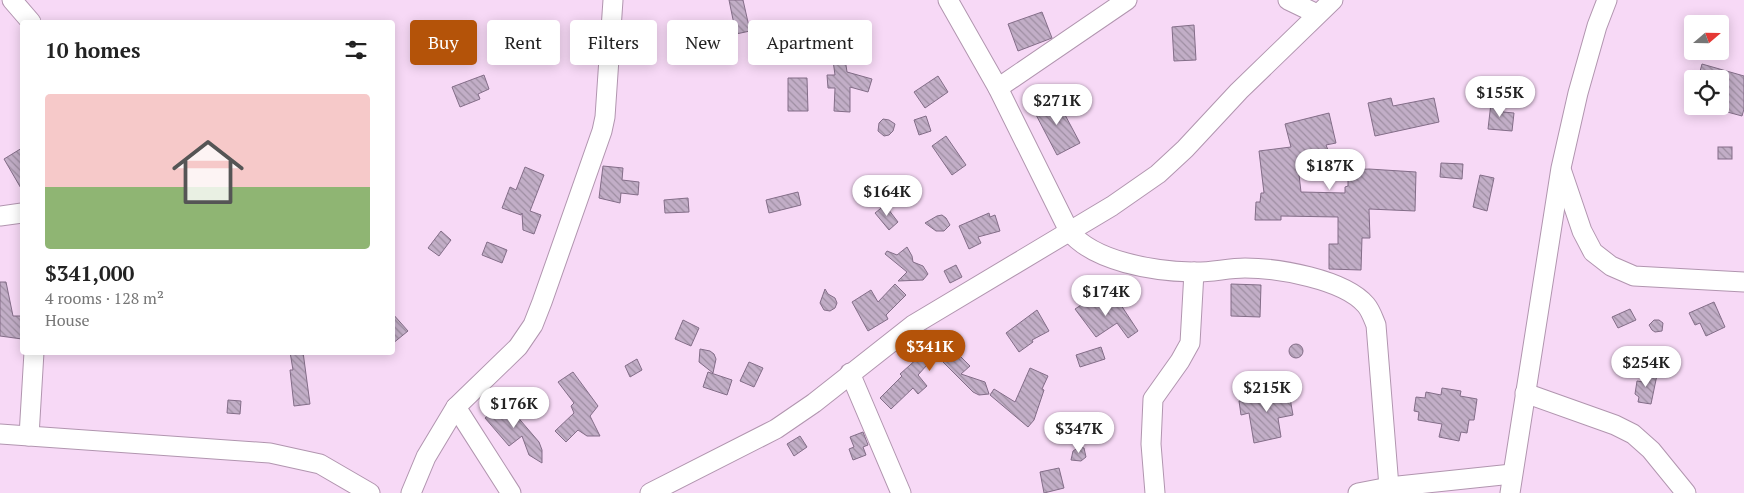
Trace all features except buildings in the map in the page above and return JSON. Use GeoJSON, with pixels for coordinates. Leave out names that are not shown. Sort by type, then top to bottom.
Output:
{"type":"FeatureCollection","features":[{"type":"Feature","properties":{"kind":"street"},"geometry":{"type":"LineString","coordinates":[[12,0],[29,20]]}},
{"type":"Feature","properties":{"kind":"street"},"geometry":{"type":"LineString","coordinates":[[411,493],[426,458],[456,407],[518,347],[532,325],[542,302],[602,131],[613,0]]}},
{"type":"Feature","properties":{"kind":"street"},"geometry":{"type":"LineString","coordinates":[[948,0],[998,88],[1069,231],[1078,241],[1100,254],[1140,266],[1194,272],[1245,268],[1288,272],[1337,286],[1365,303],[1372,312],[1376,325],[1389,488]]}},
{"type":"Feature","properties":{"kind":"street"},"geometry":{"type":"LineString","coordinates":[[998,88],[1127,0]]}},
{"type":"Feature","properties":{"kind":"street"},"geometry":{"type":"LineString","coordinates":[[1288,0],[1317,14]]}},
{"type":"Feature","properties":{"kind":"street"},"geometry":{"type":"LineString","coordinates":[[650,493],[673,487],[776,428],[814,403],[913,325],[1112,206],[1158,174],[1185,149],[1239,91],[1333,0]]}},
{"type":"Feature","properties":{"kind":"street"},"geometry":{"type":"LineString","coordinates":[[1510,493],[1561,168],[1578,93],[1607,0]]}},
{"type":"Feature","properties":{"kind":"street"},"geometry":{"type":"LineString","coordinates":[[1561,168],[1582,232],[1593,252],[1611,266],[1634,276],[1744,282]]}},
{"type":"Feature","properties":{"kind":"street"},"geometry":{"type":"LineString","coordinates":[[0,216],[20,213]]}},
{"type":"Feature","properties":{"kind":"street"},"geometry":{"type":"LineString","coordinates":[[1155,493],[1151,444],[1152,399],[1180,361],[1190,343],[1194,272]]}},
{"type":"Feature","properties":{"kind":"street"},"geometry":{"type":"LineString","coordinates":[[29,436],[34,355]]}},
{"type":"Feature","properties":{"kind":"street"},"geometry":{"type":"LineString","coordinates":[[850,373],[901,493]]}},
{"type":"Feature","properties":{"kind":"street"},"geometry":{"type":"LineString","coordinates":[[1525,393],[1634,434],[1686,493]]}},
{"type":"Feature","properties":{"kind":"street"},"geometry":{"type":"LineString","coordinates":[[456,407],[511,493]]}},
{"type":"Feature","properties":{"kind":"street"},"geometry":{"type":"LineString","coordinates":[[0,434],[270,453],[320,464],[370,493]]}},
{"type":"Feature","properties":{"kind":"street"},"geometry":{"type":"LineString","coordinates":[[1358,493],[1512,474]]}},
{"type":"Feature","properties":{"kind":"street"},"geometry":{"type":"LineString","coordinates":[[340,475],[350,493]]}}]}
